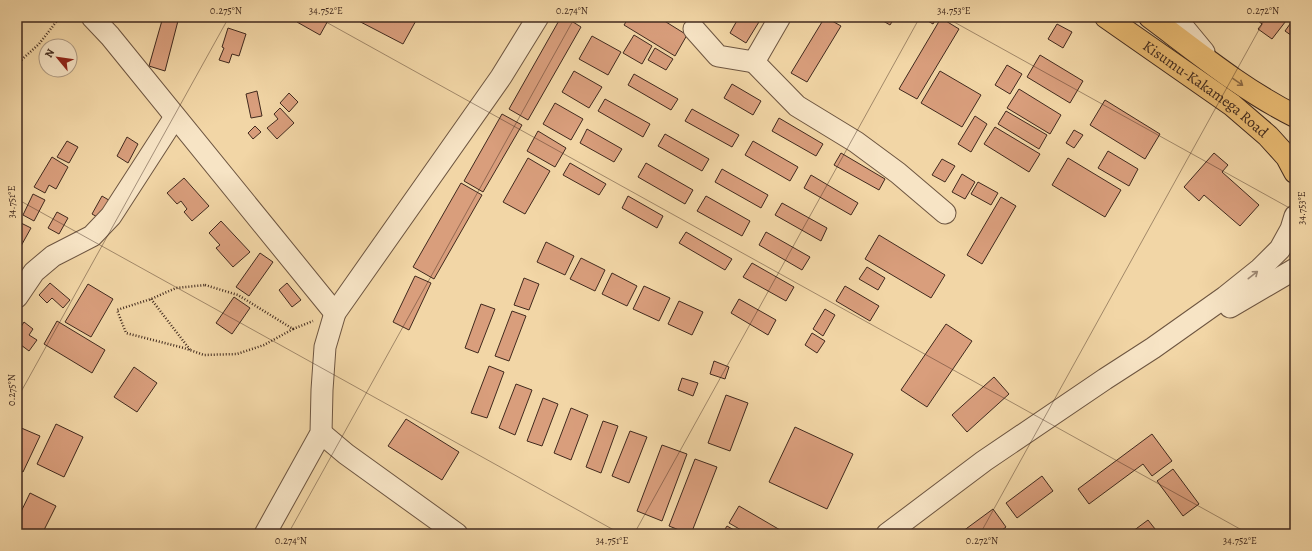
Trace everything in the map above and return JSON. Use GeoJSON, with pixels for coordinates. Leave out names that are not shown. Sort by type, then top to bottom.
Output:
{"type":"FeatureCollection","features":[{"type":"Feature","properties":{"kind":"highway","name":"Kisumu-Kakamega Road"},"geometry":{"type":"LineString","coordinates":[[1106,17],[1232,105],[1268,136],[1287,157],[1295,172]]}},
{"type":"Feature","properties":{"kind":"highway","name":"Kisumu-Kakamega Road"},"geometry":{"type":"LineString","coordinates":[[1150,17],[1256,94],[1281,110],[1295,116]]}},
{"type":"Feature","properties":{"kind":"street"},"geometry":{"type":"LineString","coordinates":[[92,17],[110,36],[335,313]]}},
{"type":"Feature","properties":{"kind":"street"},"geometry":{"type":"LineString","coordinates":[[265,534],[321,433],[325,347],[335,313],[501,77],[538,17]]}},
{"type":"Feature","properties":{"kind":"street"},"geometry":{"type":"LineString","coordinates":[[754,62],[780,17]]}},
{"type":"Feature","properties":{"kind":"street"},"geometry":{"type":"LineString","coordinates":[[1174,17],[1217,67]]}},
{"type":"Feature","properties":{"kind":"street"},"geometry":{"type":"LineString","coordinates":[[694,29],[718,56],[754,62],[797,106],[856,142],[898,173],[946,213]]}},
{"type":"Feature","properties":{"kind":"street"},"geometry":{"type":"LineString","coordinates":[[17,297],[34,272],[53,256],[92,236],[111,216],[175,117]]}},
{"type":"Feature","properties":{"kind":"street"},"geometry":{"type":"LineString","coordinates":[[886,534],[984,461],[1153,348],[1226,297],[1260,270],[1280,249],[1291,229],[1295,216]]}},
{"type":"Feature","properties":{"kind":"street"},"geometry":{"type":"LineString","coordinates":[[1153,348],[1218,314],[1295,269]]}},
{"type":"Feature","properties":{"kind":"street"},"geometry":{"type":"LineString","coordinates":[[321,433],[346,454],[457,534]]}},
{"type":"Feature","properties":{"kind":"path"},"geometry":{"type":"LineString","coordinates":[[17,64],[38,44],[60,17]]}},
{"type":"Feature","properties":{"kind":"path"},"geometry":{"type":"LineString","coordinates":[[206,286],[238,294],[293,329],[264,344],[237,354],[204,355],[191,351],[126,332],[117,310],[176,288],[206,286]]}},
{"type":"Feature","properties":{"kind":"path"},"geometry":{"type":"LineString","coordinates":[[151,298],[191,351]]}},
{"type":"Feature","properties":{"kind":"building"},"geometry":{"type":"Polygon","coordinates":[[[163,17],[179,17],[165,71],[149,66],[163,17]]]}},
{"type":"Feature","properties":{"kind":"building"},"geometry":{"type":"Polygon","coordinates":[[[300,17],[330,17],[320,35],[297,22],[300,17]]]}},
{"type":"Feature","properties":{"kind":"building"},"geometry":{"type":"Polygon","coordinates":[[[351,17],[418,17],[403,44],[351,17]]]}},
{"type":"Feature","properties":{"kind":"building"},"geometry":{"type":"Polygon","coordinates":[[[561,17],[565,17],[581,27],[528,120],[509,109],[561,17]]]}},
{"type":"Feature","properties":{"kind":"building"},"geometry":{"type":"Polygon","coordinates":[[[629,17],[658,17],[687,35],[675,56],[624,25],[629,17]]]}},
{"type":"Feature","properties":{"kind":"building"},"geometry":{"type":"Polygon","coordinates":[[[739,17],[762,17],[746,43],[730,33],[739,17]]]}},
{"type":"Feature","properties":{"kind":"building"},"geometry":{"type":"Polygon","coordinates":[[[825,17],[841,26],[807,82],[791,73],[825,17]]]}},
{"type":"Feature","properties":{"kind":"building"},"geometry":{"type":"Polygon","coordinates":[[[895,17],[890,25],[878,18],[895,17]]]}},
{"type":"Feature","properties":{"kind":"building"},"geometry":{"type":"Polygon","coordinates":[[[921,17],[937,17],[933,24],[921,17]]]}},
{"type":"Feature","properties":{"kind":"building"},"geometry":{"type":"Polygon","coordinates":[[[1253,17],[1289,17],[1272,39],[1258,29],[1262,24],[1253,17]]]}},
{"type":"Feature","properties":{"kind":"building"},"geometry":{"type":"Polygon","coordinates":[[[1295,17],[1295,38],[1285,31],[1295,17]]]}},
{"type":"Feature","properties":{"kind":"building"},"geometry":{"type":"Polygon","coordinates":[[[941,18],[959,29],[917,99],[899,89],[941,18]]]}},
{"type":"Feature","properties":{"kind":"building"},"geometry":{"type":"Polygon","coordinates":[[[1057,24],[1072,32],[1063,48],[1048,39],[1057,24]]]}},
{"type":"Feature","properties":{"kind":"building"},"geometry":{"type":"Polygon","coordinates":[[[228,28],[246,34],[239,56],[232,54],[229,63],[219,60],[224,48],[222,47],[228,28]]]}},
{"type":"Feature","properties":{"kind":"building"},"geometry":{"type":"Polygon","coordinates":[[[634,35],[652,46],[642,64],[623,53],[634,35]]]}},
{"type":"Feature","properties":{"kind":"building"},"geometry":{"type":"Polygon","coordinates":[[[592,36],[621,52],[608,75],[579,59],[592,36]]]}},
{"type":"Feature","properties":{"kind":"building"},"geometry":{"type":"Polygon","coordinates":[[[655,48],[673,59],[666,70],[648,60],[655,48]]]}},
{"type":"Feature","properties":{"kind":"building"},"geometry":{"type":"Polygon","coordinates":[[[1040,55],[1083,81],[1070,103],[1027,77],[1040,55]]]}},
{"type":"Feature","properties":{"kind":"building"},"geometry":{"type":"Polygon","coordinates":[[[1007,65],[1022,74],[1010,94],[995,85],[1007,65]]]}},
{"type":"Feature","properties":{"kind":"building"},"geometry":{"type":"Polygon","coordinates":[[[574,71],[602,87],[589,108],[562,92],[574,71]]]}},
{"type":"Feature","properties":{"kind":"building"},"geometry":{"type":"Polygon","coordinates":[[[940,71],[981,95],[962,127],[921,103],[940,71]]]}},
{"type":"Feature","properties":{"kind":"building"},"geometry":{"type":"Polygon","coordinates":[[[634,74],[678,99],[671,110],[628,85],[634,74]]]}},
{"type":"Feature","properties":{"kind":"building"},"geometry":{"type":"Polygon","coordinates":[[[732,84],[761,101],[753,115],[724,98],[732,84]]]}},
{"type":"Feature","properties":{"kind":"building"},"geometry":{"type":"Polygon","coordinates":[[[1019,89],[1061,115],[1050,134],[1007,108],[1019,89]]]}},
{"type":"Feature","properties":{"kind":"building"},"geometry":{"type":"Polygon","coordinates":[[[257,91],[262,116],[251,118],[246,94],[257,91]]]}},
{"type":"Feature","properties":{"kind":"building"},"geometry":{"type":"Polygon","coordinates":[[[289,93],[298,102],[289,112],[280,103],[289,93]]]}},
{"type":"Feature","properties":{"kind":"building"},"geometry":{"type":"Polygon","coordinates":[[[605,99],[650,124],[643,137],[598,111],[605,99]]]}},
{"type":"Feature","properties":{"kind":"building"},"geometry":{"type":"Polygon","coordinates":[[[1105,100],[1160,134],[1145,159],[1090,125],[1105,100]]]}},
{"type":"Feature","properties":{"kind":"building"},"geometry":{"type":"Polygon","coordinates":[[[555,103],[583,119],[571,140],[543,124],[555,103]]]}},
{"type":"Feature","properties":{"kind":"building"},"geometry":{"type":"Polygon","coordinates":[[[280,108],[294,123],[277,139],[267,128],[278,119],[274,114],[280,108]]]}},
{"type":"Feature","properties":{"kind":"building"},"geometry":{"type":"Polygon","coordinates":[[[692,109],[739,135],[732,147],[685,121],[692,109]]]}},
{"type":"Feature","properties":{"kind":"building"},"geometry":{"type":"Polygon","coordinates":[[[1006,111],[1047,135],[1039,149],[998,124],[1006,111]]]}},
{"type":"Feature","properties":{"kind":"building"},"geometry":{"type":"Polygon","coordinates":[[[502,114],[522,125],[483,192],[464,181],[502,114]]]}},
{"type":"Feature","properties":{"kind":"building"},"geometry":{"type":"Polygon","coordinates":[[[975,116],[987,124],[971,152],[958,144],[975,116]]]}},
{"type":"Feature","properties":{"kind":"building"},"geometry":{"type":"Polygon","coordinates":[[[779,118],[823,144],[816,156],[772,131],[779,118]]]}},
{"type":"Feature","properties":{"kind":"building"},"geometry":{"type":"Polygon","coordinates":[[[255,126],[261,132],[253,139],[248,133],[255,126]]]}},
{"type":"Feature","properties":{"kind":"building"},"geometry":{"type":"Polygon","coordinates":[[[995,127],[1040,154],[1029,172],[984,144],[995,127]]]}},
{"type":"Feature","properties":{"kind":"building"},"geometry":{"type":"Polygon","coordinates":[[[587,129],[622,149],[614,162],[580,143],[587,129]]]}},
{"type":"Feature","properties":{"kind":"building"},"geometry":{"type":"Polygon","coordinates":[[[1074,130],[1083,135],[1074,148],[1066,143],[1074,130]]]}},
{"type":"Feature","properties":{"kind":"building"},"geometry":{"type":"Polygon","coordinates":[[[538,131],[566,148],[555,167],[527,151],[538,131]]]}},
{"type":"Feature","properties":{"kind":"building"},"geometry":{"type":"Polygon","coordinates":[[[665,134],[709,159],[702,171],[658,146],[665,134]]]}},
{"type":"Feature","properties":{"kind":"building"},"geometry":{"type":"Polygon","coordinates":[[[127,137],[138,144],[128,163],[117,156],[127,137]]]}},
{"type":"Feature","properties":{"kind":"building"},"geometry":{"type":"Polygon","coordinates":[[[67,141],[78,147],[69,163],[57,157],[67,141]]]}},
{"type":"Feature","properties":{"kind":"building"},"geometry":{"type":"Polygon","coordinates":[[[753,141],[798,167],[790,181],[745,155],[753,141]]]}},
{"type":"Feature","properties":{"kind":"building"},"geometry":{"type":"Polygon","coordinates":[[[1108,151],[1138,169],[1129,186],[1098,168],[1108,151]]]}},
{"type":"Feature","properties":{"kind":"building"},"geometry":{"type":"Polygon","coordinates":[[[841,153],[885,179],[879,190],[834,165],[841,153]]]}},
{"type":"Feature","properties":{"kind":"building"},"geometry":{"type":"Polygon","coordinates":[[[1214,153],[1228,165],[1222,172],[1259,205],[1240,226],[1204,195],[1199,201],[1184,187],[1214,153]]]}},
{"type":"Feature","properties":{"kind":"building"},"geometry":{"type":"Polygon","coordinates":[[[52,157],[68,167],[56,189],[49,185],[45,193],[34,187],[52,157]]]}},
{"type":"Feature","properties":{"kind":"building"},"geometry":{"type":"Polygon","coordinates":[[[528,158],[550,171],[525,214],[503,202],[528,158]]]}},
{"type":"Feature","properties":{"kind":"building"},"geometry":{"type":"Polygon","coordinates":[[[1068,158],[1121,190],[1105,217],[1052,185],[1068,158]]]}},
{"type":"Feature","properties":{"kind":"building"},"geometry":{"type":"Polygon","coordinates":[[[942,159],[955,166],[945,182],[932,175],[942,159]]]}},
{"type":"Feature","properties":{"kind":"building"},"geometry":{"type":"Polygon","coordinates":[[[570,163],[606,184],[599,195],[563,175],[570,163]]]}},
{"type":"Feature","properties":{"kind":"building"},"geometry":{"type":"Polygon","coordinates":[[[646,163],[693,190],[685,204],[638,177],[646,163]]]}},
{"type":"Feature","properties":{"kind":"building"},"geometry":{"type":"Polygon","coordinates":[[[722,169],[768,195],[761,208],[715,182],[722,169]]]}},
{"type":"Feature","properties":{"kind":"building"},"geometry":{"type":"Polygon","coordinates":[[[962,174],[975,182],[965,199],[952,192],[962,174]]]}},
{"type":"Feature","properties":{"kind":"building"},"geometry":{"type":"Polygon","coordinates":[[[811,175],[858,203],[851,215],[804,188],[811,175]]]}},
{"type":"Feature","properties":{"kind":"building"},"geometry":{"type":"Polygon","coordinates":[[[184,178],[209,206],[192,221],[184,212],[187,209],[181,201],[177,204],[167,193],[184,178]]]}},
{"type":"Feature","properties":{"kind":"building"},"geometry":{"type":"Polygon","coordinates":[[[978,182],[998,193],[991,205],[971,194],[978,182]]]}},
{"type":"Feature","properties":{"kind":"building"},"geometry":{"type":"Polygon","coordinates":[[[461,183],[482,195],[434,279],[413,267],[461,183]]]}},
{"type":"Feature","properties":{"kind":"building"},"geometry":{"type":"Polygon","coordinates":[[[33,194],[45,200],[34,221],[23,215],[33,194]]]}},
{"type":"Feature","properties":{"kind":"building"},"geometry":{"type":"Polygon","coordinates":[[[102,196],[112,202],[101,219],[92,214],[102,196]]]}},
{"type":"Feature","properties":{"kind":"building"},"geometry":{"type":"Polygon","coordinates":[[[628,196],[663,216],[657,228],[622,208],[628,196]]]}},
{"type":"Feature","properties":{"kind":"building"},"geometry":{"type":"Polygon","coordinates":[[[706,196],[750,221],[742,236],[697,211],[706,196]]]}},
{"type":"Feature","properties":{"kind":"building"},"geometry":{"type":"Polygon","coordinates":[[[1001,197],[1016,206],[982,264],[967,255],[1001,197]]]}},
{"type":"Feature","properties":{"kind":"building"},"geometry":{"type":"Polygon","coordinates":[[[782,203],[827,228],[821,241],[775,215],[782,203]]]}},
{"type":"Feature","properties":{"kind":"building"},"geometry":{"type":"Polygon","coordinates":[[[57,212],[68,218],[59,234],[48,228],[57,212]]]}},
{"type":"Feature","properties":{"kind":"building"},"geometry":{"type":"Polygon","coordinates":[[[221,221],[250,252],[233,267],[216,248],[220,245],[209,233],[221,221]]]}},
{"type":"Feature","properties":{"kind":"building"},"geometry":{"type":"Polygon","coordinates":[[[21,223],[31,228],[21,246],[17,244],[17,231],[21,223]]]}},
{"type":"Feature","properties":{"kind":"building"},"geometry":{"type":"Polygon","coordinates":[[[686,232],[732,259],[725,270],[679,243],[686,232]]]}},
{"type":"Feature","properties":{"kind":"building"},"geometry":{"type":"Polygon","coordinates":[[[766,232],[810,257],[802,270],[759,245],[766,232]]]}},
{"type":"Feature","properties":{"kind":"building"},"geometry":{"type":"Polygon","coordinates":[[[879,235],[945,275],[931,298],[865,259],[879,235]]]}},
{"type":"Feature","properties":{"kind":"building"},"geometry":{"type":"Polygon","coordinates":[[[546,242],[574,256],[565,275],[537,262],[546,242]]]}},
{"type":"Feature","properties":{"kind":"building"},"geometry":{"type":"Polygon","coordinates":[[[260,253],[273,262],[249,296],[236,287],[260,253]]]}},
{"type":"Feature","properties":{"kind":"building"},"geometry":{"type":"Polygon","coordinates":[[[581,258],[605,270],[595,291],[570,279],[581,258]]]}},
{"type":"Feature","properties":{"kind":"building"},"geometry":{"type":"Polygon","coordinates":[[[752,263],[794,287],[786,301],[743,277],[752,263]]]}},
{"type":"Feature","properties":{"kind":"building"},"geometry":{"type":"Polygon","coordinates":[[[867,267],[885,278],[878,290],[859,279],[867,267]]]}},
{"type":"Feature","properties":{"kind":"building"},"geometry":{"type":"Polygon","coordinates":[[[612,273],[637,286],[627,306],[602,294],[612,273]]]}},
{"type":"Feature","properties":{"kind":"building"},"geometry":{"type":"Polygon","coordinates":[[[415,276],[431,283],[409,330],[393,322],[415,276]]]}},
{"type":"Feature","properties":{"kind":"building"},"geometry":{"type":"Polygon","coordinates":[[[524,278],[539,284],[529,310],[514,305],[524,278]]]}},
{"type":"Feature","properties":{"kind":"building"},"geometry":{"type":"Polygon","coordinates":[[[50,283],[70,300],[63,308],[52,298],[47,303],[39,295],[50,283]]]}},
{"type":"Feature","properties":{"kind":"building"},"geometry":{"type":"Polygon","coordinates":[[[287,283],[301,300],[292,307],[279,290],[287,283]]]}},
{"type":"Feature","properties":{"kind":"building"},"geometry":{"type":"Polygon","coordinates":[[[88,284],[113,299],[91,337],[65,322],[88,284]]]}},
{"type":"Feature","properties":{"kind":"building"},"geometry":{"type":"Polygon","coordinates":[[[644,286],[670,298],[659,321],[633,309],[644,286]]]}},
{"type":"Feature","properties":{"kind":"building"},"geometry":{"type":"Polygon","coordinates":[[[845,286],[879,306],[870,321],[836,301],[845,286]]]}},
{"type":"Feature","properties":{"kind":"building"},"geometry":{"type":"Polygon","coordinates":[[[234,297],[250,308],[232,334],[216,323],[234,297]]]}},
{"type":"Feature","properties":{"kind":"building"},"geometry":{"type":"Polygon","coordinates":[[[739,299],[776,320],[768,335],[731,313],[739,299]]]}},
{"type":"Feature","properties":{"kind":"building"},"geometry":{"type":"Polygon","coordinates":[[[679,301],[703,312],[692,335],[668,324],[679,301]]]}},
{"type":"Feature","properties":{"kind":"building"},"geometry":{"type":"Polygon","coordinates":[[[481,304],[495,309],[478,353],[465,348],[481,304]]]}},
{"type":"Feature","properties":{"kind":"building"},"geometry":{"type":"Polygon","coordinates":[[[825,309],[835,315],[823,336],[813,329],[825,309]]]}},
{"type":"Feature","properties":{"kind":"building"},"geometry":{"type":"Polygon","coordinates":[[[512,311],[526,316],[509,361],[495,356],[512,311]]]}},
{"type":"Feature","properties":{"kind":"building"},"geometry":{"type":"Polygon","coordinates":[[[57,321],[105,350],[92,373],[44,344],[57,321]]]}},
{"type":"Feature","properties":{"kind":"building"},"geometry":{"type":"Polygon","coordinates":[[[24,322],[33,329],[29,335],[37,340],[29,351],[17,342],[17,333],[24,322]]]}},
{"type":"Feature","properties":{"kind":"building"},"geometry":{"type":"Polygon","coordinates":[[[946,324],[972,341],[927,407],[901,390],[946,324]]]}},
{"type":"Feature","properties":{"kind":"building"},"geometry":{"type":"Polygon","coordinates":[[[812,333],[825,341],[817,353],[805,345],[812,333]]]}},
{"type":"Feature","properties":{"kind":"building"},"geometry":{"type":"Polygon","coordinates":[[[714,361],[729,367],[725,379],[710,374],[714,361]]]}},
{"type":"Feature","properties":{"kind":"building"},"geometry":{"type":"Polygon","coordinates":[[[489,366],[504,372],[487,418],[471,413],[489,366]]]}},
{"type":"Feature","properties":{"kind":"building"},"geometry":{"type":"Polygon","coordinates":[[[134,367],[157,383],[137,412],[114,397],[134,367]]]}},
{"type":"Feature","properties":{"kind":"building"},"geometry":{"type":"Polygon","coordinates":[[[994,377],[1009,394],[967,432],[952,415],[994,377]]]}},
{"type":"Feature","properties":{"kind":"building"},"geometry":{"type":"Polygon","coordinates":[[[682,378],[698,383],[693,396],[678,390],[682,378]]]}},
{"type":"Feature","properties":{"kind":"building"},"geometry":{"type":"Polygon","coordinates":[[[516,384],[532,390],[515,435],[499,428],[516,384]]]}},
{"type":"Feature","properties":{"kind":"building"},"geometry":{"type":"Polygon","coordinates":[[[726,395],[748,403],[730,451],[708,443],[726,395]]]}},
{"type":"Feature","properties":{"kind":"building"},"geometry":{"type":"Polygon","coordinates":[[[543,398],[558,404],[542,446],[527,441],[543,398]]]}},
{"type":"Feature","properties":{"kind":"building"},"geometry":{"type":"Polygon","coordinates":[[[571,408],[588,415],[571,460],[554,453],[571,408]]]}},
{"type":"Feature","properties":{"kind":"building"},"geometry":{"type":"Polygon","coordinates":[[[406,419],[459,452],[442,480],[388,446],[406,419]]]}},
{"type":"Feature","properties":{"kind":"building"},"geometry":{"type":"Polygon","coordinates":[[[603,421],[618,426],[601,473],[586,467],[603,421]]]}},
{"type":"Feature","properties":{"kind":"building"},"geometry":{"type":"Polygon","coordinates":[[[56,424],[83,437],[64,477],[37,464],[56,424]]]}},
{"type":"Feature","properties":{"kind":"building"},"geometry":{"type":"Polygon","coordinates":[[[19,427],[40,436],[23,472],[17,469],[17,431],[19,427]]]}},
{"type":"Feature","properties":{"kind":"building"},"geometry":{"type":"Polygon","coordinates":[[[795,427],[853,454],[827,509],[769,482],[795,427]]]}},
{"type":"Feature","properties":{"kind":"building"},"geometry":{"type":"Polygon","coordinates":[[[630,431],[647,437],[629,483],[612,476],[630,431]]]}},
{"type":"Feature","properties":{"kind":"building"},"geometry":{"type":"Polygon","coordinates":[[[1152,434],[1172,461],[1152,476],[1143,464],[1089,504],[1078,489],[1152,434]]]}},
{"type":"Feature","properties":{"kind":"building"},"geometry":{"type":"Polygon","coordinates":[[[662,445],[687,454],[662,521],[637,511],[662,445]]]}},
{"type":"Feature","properties":{"kind":"building"},"geometry":{"type":"Polygon","coordinates":[[[695,459],[717,467],[691,534],[689,534],[669,526],[695,459]]]}},
{"type":"Feature","properties":{"kind":"building"},"geometry":{"type":"Polygon","coordinates":[[[1173,469],[1199,504],[1183,516],[1157,481],[1173,469]]]}},
{"type":"Feature","properties":{"kind":"building"},"geometry":{"type":"Polygon","coordinates":[[[1042,476],[1053,491],[1017,518],[1006,503],[1042,476]]]}},
{"type":"Feature","properties":{"kind":"building"},"geometry":{"type":"Polygon","coordinates":[[[30,493],[56,506],[42,534],[17,534],[17,520],[30,493]]]}},
{"type":"Feature","properties":{"kind":"building"},"geometry":{"type":"Polygon","coordinates":[[[739,506],[787,534],[748,534],[729,523],[739,506]]]}},
{"type":"Feature","properties":{"kind":"building"},"geometry":{"type":"Polygon","coordinates":[[[993,509],[1006,527],[997,534],[959,534],[993,509]]]}},
{"type":"Feature","properties":{"kind":"building"},"geometry":{"type":"Polygon","coordinates":[[[1148,520],[1159,534],[1129,534],[1148,520]]]}},
{"type":"Feature","properties":{"kind":"building"},"geometry":{"type":"Polygon","coordinates":[[[727,526],[741,534],[722,534],[727,526]]]}}]}
